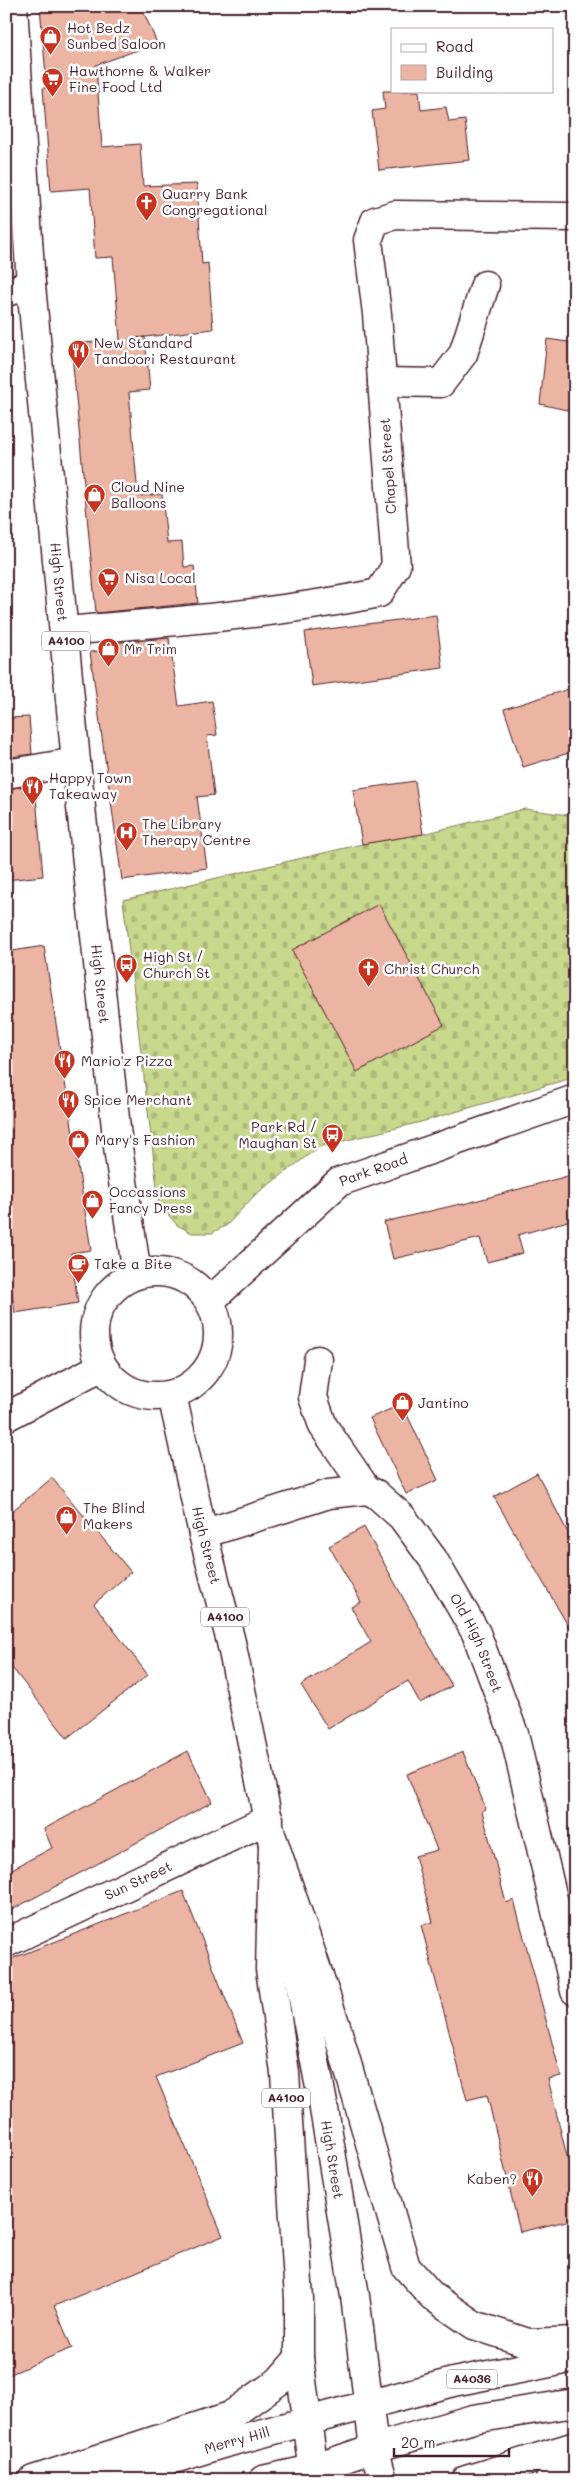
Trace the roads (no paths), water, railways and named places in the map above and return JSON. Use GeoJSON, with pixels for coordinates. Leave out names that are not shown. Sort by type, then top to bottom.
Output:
{"type":"FeatureCollection","features":[{"type":"Feature","properties":{"kind":"main road","name":"High Street"},"geometry":{"type":"LineString","coordinates":[[13,6],[18,289],[65,631],[76,762],[119,1155],[137,1274]]}},
{"type":"Feature","properties":{"kind":"main road","name":"Chapel Street"},"geometry":{"type":"LineString","coordinates":[[65,631],[205,618],[338,601],[379,593],[396,566],[382,382],[368,240],[375,221],[395,215],[575,217]]}},
{"type":"Feature","properties":{"kind":"main road"},"geometry":{"type":"LineString","coordinates":[[382,382],[442,383],[463,354],[485,285]]}},
{"type":"Feature","properties":{"kind":"main road"},"geometry":{"type":"LineString","coordinates":[[6,774],[76,762]]}},
{"type":"Feature","properties":{"kind":"main road","name":"Park Road"},"geometry":{"type":"LineString","coordinates":[[210,1301],[338,1182],[575,1099]]}},
{"type":"Feature","properties":{"kind":"main road"},"geometry":{"type":"LineString","coordinates":[[158,1271],[188,1280],[210,1301],[218,1319],[219,1339],[215,1357],[205,1374],[190,1387],[172,1395],[152,1396],[133,1392],[115,1381],[102,1366],[95,1348],[94,1328],[99,1309],[109,1293],[124,1280],[137,1274],[158,1271]]}},
{"type":"Feature","properties":{"kind":"main road"},"geometry":{"type":"LineString","coordinates":[[203,1534],[329,1494],[367,1490],[323,1426],[313,1397],[318,1360]]}},
{"type":"Feature","properties":{"kind":"main road"},"geometry":{"type":"LineString","coordinates":[[6,1418],[102,1366]]}},
{"type":"Feature","properties":{"kind":"main road","name":"High Street"},"geometry":{"type":"LineString","coordinates":[[172,1395],[203,1534],[232,1642],[271,1830],[324,2110],[355,2296],[374,2448],[383,2480]]}},
{"type":"Feature","properties":{"kind":"main road","name":"Old High Street"},"geometry":{"type":"LineString","coordinates":[[367,1490],[376,1494],[402,1516],[434,1559],[476,1633],[514,1734],[575,1991]]}},
{"type":"Feature","properties":{"kind":"main road","name":"High Street"},"geometry":{"type":"LineString","coordinates":[[271,1830],[270,1969],[285,2073],[298,2299],[299,2358]]}},
{"type":"Feature","properties":{"kind":"main road"},"geometry":{"type":"LineString","coordinates":[[271,1830],[336,2026],[406,2268],[432,2296],[474,2325],[528,2343],[575,2342]]}},
{"type":"Feature","properties":{"kind":"main road","name":"Sun Street"},"geometry":{"type":"LineString","coordinates":[[8,1942],[271,1830]]}},
{"type":"Feature","properties":{"kind":"main road"},"geometry":{"type":"LineString","coordinates":[[33,2480],[230,2416],[279,2381],[299,2358]]}},
{"type":"Feature","properties":{"kind":"main road","name":"A4100"},"geometry":{"type":"LineString","coordinates":[[299,2358],[314,2475]]}},
{"type":"Feature","properties":{"kind":"main road","name":"A4036"},"geometry":{"type":"LineString","coordinates":[[370,2405],[453,2382],[575,2358]]}},
{"type":"Feature","properties":{"kind":"main road"},"geometry":{"type":"LineString","coordinates":[[263,2480],[314,2475],[374,2448],[473,2419],[575,2402]]}},
{"type":"Feature","properties":{"kind":"main road","name":"Merry Hill"},"geometry":{"type":"LineString","coordinates":[[107,2480],[222,2444],[370,2405]]}},
{"type":"Feature","properties":{"kind":"main road"},"geometry":{"type":"LineString","coordinates":[[466,2480],[575,2446]]}},
{"type":"Feature","properties":{"kind":"main road"},"geometry":{"type":"LineString","coordinates":[[550,2480],[575,2467]]}},
{"type":"Feature","properties":{"kind":"place","name":"Hot Bedz Sunbed Saloon"},"geometry":{"type":"Point","coordinates":[51,55]}},
{"type":"Feature","properties":{"kind":"place","name":"Hawthorne & Walker Fine Food Ltd"},"geometry":{"type":"Point","coordinates":[53,98]}},
{"type":"Feature","properties":{"kind":"place","name":"Quarry Bank Congregational"},"geometry":{"type":"Point","coordinates":[146,221]}},
{"type":"Feature","properties":{"kind":"place","name":"New Standard Tandoori Restaurant"},"geometry":{"type":"Point","coordinates":[78,370]}},
{"type":"Feature","properties":{"kind":"place","name":"Cloud Nine Balloons"},"geometry":{"type":"Point","coordinates":[95,514]}},
{"type":"Feature","properties":{"kind":"place","name":"Nisa Local"},"geometry":{"type":"Point","coordinates":[109,597]}},
{"type":"Feature","properties":{"kind":"place","name":"Mr Trim"},"geometry":{"type":"Point","coordinates":[108,668]}},
{"type":"Feature","properties":{"kind":"place","name":"Happy Town Takeaway"},"geometry":{"type":"Point","coordinates":[33,805]}},
{"type":"Feature","properties":{"kind":"place","name":"The Library Therapy Centre"},"geometry":{"type":"Point","coordinates":[126,851]}},
{"type":"Feature","properties":{"kind":"place","name":"High St / Church St"},"geometry":{"type":"Point","coordinates":[127,984]}},
{"type":"Feature","properties":{"kind":"place","name":"Christ Church"},"geometry":{"type":"Point","coordinates":[368,988]}},
{"type":"Feature","properties":{"kind":"place","name":"Mario'z Pizza"},"geometry":{"type":"Point","coordinates":[65,1080]}},
{"type":"Feature","properties":{"kind":"place","name":"Spice Merchant"},"geometry":{"type":"Point","coordinates":[68,1119]}},
{"type":"Feature","properties":{"kind":"place","name":"Park Rd / Maughan St"},"geometry":{"type":"Point","coordinates":[333,1154]}},
{"type":"Feature","properties":{"kind":"place","name":"Mary's Fashion"},"geometry":{"type":"Point","coordinates":[79,1159]}},
{"type":"Feature","properties":{"kind":"place","name":"Occassions Fancy Dress"},"geometry":{"type":"Point","coordinates":[93,1219]}},
{"type":"Feature","properties":{"kind":"place","name":"Take a Bite"},"geometry":{"type":"Point","coordinates":[78,1283]}},
{"type":"Feature","properties":{"kind":"place","name":"Jantino"},"geometry":{"type":"Point","coordinates":[402,1422]}},
{"type":"Feature","properties":{"kind":"place","name":"The Blind Makers"},"geometry":{"type":"Point","coordinates":[67,1535]}},
{"type":"Feature","properties":{"kind":"place","name":"Kaben?"},"geometry":{"type":"Point","coordinates":[533,2198]}}]}
